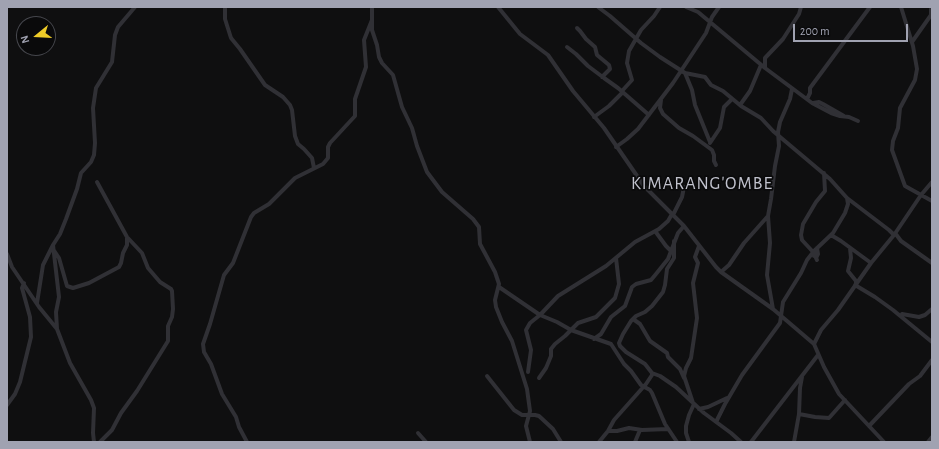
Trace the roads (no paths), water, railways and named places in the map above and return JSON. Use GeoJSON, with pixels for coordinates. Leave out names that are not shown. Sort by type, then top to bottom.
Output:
{"type":"FeatureCollection","features":[{"type":"Feature","properties":{"kind":"street"},"geometry":{"type":"LineString","coordinates":[[37,303],[43,264],[60,234],[77,189],[81,173],[91,162],[94,155],[95,143],[93,108],[96,88],[112,62],[115,36],[118,28],[135,7]]}},
{"type":"Feature","properties":{"kind":"street"},"geometry":{"type":"LineString","coordinates":[[224,7],[225,19],[231,38],[266,85],[283,97],[290,105],[295,136],[298,144],[312,158],[314,168]]}},
{"type":"Feature","properties":{"kind":"street"},"geometry":{"type":"LineString","coordinates":[[372,7],[372,33],[377,45],[380,60],[393,75],[402,107],[412,128],[427,172],[442,192],[478,225],[480,244],[495,272],[499,287],[495,300],[496,307],[512,341],[527,389],[530,408],[526,426],[530,442]]}},
{"type":"Feature","properties":{"kind":"street"},"geometry":{"type":"LineString","coordinates":[[498,7],[520,34],[548,55],[573,91],[604,128],[644,186],[684,226],[721,272],[773,309],[814,344],[833,385],[884,442]]}},
{"type":"Feature","properties":{"kind":"street"},"geometry":{"type":"LineString","coordinates":[[598,7],[647,47],[683,72],[705,78],[711,85],[723,91],[740,105],[761,118],[763,122],[836,184],[847,198],[895,234],[901,241],[932,263]]}},
{"type":"Feature","properties":{"kind":"street"},"geometry":{"type":"LineString","coordinates":[[594,117],[609,106],[632,80],[627,60],[629,51],[636,38],[660,7]]}},
{"type":"Feature","properties":{"kind":"street"},"geometry":{"type":"LineString","coordinates":[[686,7],[696,10],[761,65],[812,103],[819,102],[858,121]]}},
{"type":"Feature","properties":{"kind":"street"},"geometry":{"type":"LineString","coordinates":[[616,147],[632,135],[683,72],[706,33],[712,17],[719,7]]}},
{"type":"Feature","properties":{"kind":"street"},"geometry":{"type":"LineString","coordinates":[[765,68],[765,58],[783,39],[799,14],[801,7]]}},
{"type":"Feature","properties":{"kind":"street"},"geometry":{"type":"LineString","coordinates":[[807,99],[810,93],[810,88],[870,7]]}},
{"type":"Feature","properties":{"kind":"street"},"geometry":{"type":"LineString","coordinates":[[901,7],[912,42],[917,65],[916,77],[900,108],[898,128],[891,146],[905,186],[932,201]]}},
{"type":"Feature","properties":{"kind":"street"},"geometry":{"type":"LineString","coordinates":[[912,42],[931,15],[930,9]]}},
{"type":"Feature","properties":{"kind":"street"},"geometry":{"type":"LineString","coordinates":[[247,442],[239,427],[236,417],[222,394],[211,364],[204,352],[203,344],[224,275],[232,266],[251,217],[254,213],[269,204],[295,178],[325,162],[328,158],[329,144],[355,116],[355,99],[366,67],[364,40],[372,20]]}},
{"type":"Feature","properties":{"kind":"street"},"geometry":{"type":"LineString","coordinates":[[577,28],[595,47],[598,55],[610,65],[610,69],[602,77]]}},
{"type":"Feature","properties":{"kind":"street"},"geometry":{"type":"LineString","coordinates":[[567,47],[588,66],[618,88],[649,115]]}},
{"type":"Feature","properties":{"kind":"street"},"geometry":{"type":"LineString","coordinates":[[740,105],[750,91],[761,65]]}},
{"type":"Feature","properties":{"kind":"street"},"geometry":{"type":"LineString","coordinates":[[683,72],[692,90],[695,105],[710,142]]}},
{"type":"Feature","properties":{"kind":"street"},"geometry":{"type":"LineString","coordinates":[[773,309],[767,274],[770,243],[768,216],[779,146],[778,135],[780,122],[790,99],[792,89]]}},
{"type":"Feature","properties":{"kind":"street"},"geometry":{"type":"LineString","coordinates":[[661,98],[660,108],[663,114],[679,128],[708,147],[714,153],[714,161],[716,164]]}},
{"type":"Feature","properties":{"kind":"street"},"geometry":{"type":"LineString","coordinates":[[708,147],[720,128],[724,107],[732,99]]}},
{"type":"Feature","properties":{"kind":"street"},"geometry":{"type":"LineString","coordinates":[[814,256],[800,235],[803,224],[816,202],[825,191],[824,173]]}},
{"type":"Feature","properties":{"kind":"street"},"geometry":{"type":"LineString","coordinates":[[96,182],[127,237],[139,248],[146,265],[152,274],[160,282],[171,289],[173,314],[168,326],[168,341],[138,391],[121,414],[112,430],[100,442]]}},
{"type":"Feature","properties":{"kind":"street"},"geometry":{"type":"LineString","coordinates":[[814,344],[818,335],[838,310],[870,263],[895,234],[921,195],[932,182]]}},
{"type":"Feature","properties":{"kind":"street"},"geometry":{"type":"LineString","coordinates":[[528,372],[531,350],[526,330],[530,323],[558,296],[606,266],[635,242],[655,231],[668,221],[673,215],[682,197],[684,187]]}},
{"type":"Feature","properties":{"kind":"street"},"geometry":{"type":"LineString","coordinates":[[716,422],[729,396],[742,375],[780,323],[783,302],[814,256],[817,248],[830,235],[847,209],[847,198]]}},
{"type":"Feature","properties":{"kind":"street"},"geometry":{"type":"LineString","coordinates":[[721,272],[729,265],[744,243],[768,216]]}},
{"type":"Feature","properties":{"kind":"street"},"geometry":{"type":"LineString","coordinates":[[594,339],[601,334],[611,317],[625,306],[632,287],[636,284],[653,279],[665,263],[678,233],[684,226]]}},
{"type":"Feature","properties":{"kind":"street"},"geometry":{"type":"LineString","coordinates":[[655,231],[671,251]]}},
{"type":"Feature","properties":{"kind":"street"},"geometry":{"type":"LineString","coordinates":[[830,235],[841,241],[870,263]]}},
{"type":"Feature","properties":{"kind":"street"},"geometry":{"type":"LineString","coordinates":[[53,247],[59,258],[66,286],[74,288],[89,283],[119,268],[127,245],[127,237]]}},
{"type":"Feature","properties":{"kind":"street"},"geometry":{"type":"LineString","coordinates":[[674,241],[674,258],[667,269],[665,285],[662,292],[652,306],[633,319],[619,343],[626,352],[645,364],[652,373],[660,376],[676,387],[699,409],[741,442]]}},
{"type":"Feature","properties":{"kind":"street"},"geometry":{"type":"LineString","coordinates":[[685,379],[685,372],[691,358],[698,311],[693,283],[698,263],[695,257],[699,246]]}},
{"type":"Feature","properties":{"kind":"street"},"geometry":{"type":"LineString","coordinates":[[53,247],[59,297],[56,312],[57,328],[70,363],[93,404],[94,442]]}},
{"type":"Feature","properties":{"kind":"street"},"geometry":{"type":"LineString","coordinates":[[850,248],[851,258],[848,272],[856,281],[856,284],[893,310],[932,342]]}},
{"type":"Feature","properties":{"kind":"street"},"geometry":{"type":"LineString","coordinates":[[7,254],[12,267],[37,303],[57,328]]}},
{"type":"Feature","properties":{"kind":"street"},"geometry":{"type":"LineString","coordinates":[[540,378],[549,361],[553,347],[581,321],[594,318],[615,298],[619,284],[616,258]]}},
{"type":"Feature","properties":{"kind":"street"},"geometry":{"type":"LineString","coordinates":[[7,405],[15,394],[20,382],[31,337],[30,317],[22,288],[24,283]]}},
{"type":"Feature","properties":{"kind":"street"},"geometry":{"type":"LineString","coordinates":[[499,287],[540,315],[571,330],[611,344],[624,364],[641,385],[650,390],[665,424],[677,442]]}},
{"type":"Feature","properties":{"kind":"street"},"geometry":{"type":"LineString","coordinates":[[902,314],[919,317],[925,315],[932,309]]}},
{"type":"Feature","properties":{"kind":"street"},"geometry":{"type":"LineString","coordinates":[[633,319],[640,324],[650,341],[667,353],[685,379],[694,404],[686,426],[686,433],[689,442]]}},
{"type":"Feature","properties":{"kind":"street"},"geometry":{"type":"LineString","coordinates":[[751,442],[818,355]]}},
{"type":"Feature","properties":{"kind":"street"},"geometry":{"type":"LineString","coordinates":[[869,426],[909,384],[923,373],[932,360]]}},
{"type":"Feature","properties":{"kind":"street"},"geometry":{"type":"LineString","coordinates":[[599,442],[608,431],[614,420],[644,387],[652,373]]}},
{"type":"Feature","properties":{"kind":"street"},"geometry":{"type":"LineString","coordinates":[[487,376],[514,410],[522,415],[537,415],[553,429],[561,442]]}},
{"type":"Feature","properties":{"kind":"street"},"geometry":{"type":"LineString","coordinates":[[794,442],[799,414],[802,377]]}},
{"type":"Feature","properties":{"kind":"street"},"geometry":{"type":"LineString","coordinates":[[699,409],[708,407],[729,396]]}},
{"type":"Feature","properties":{"kind":"street"},"geometry":{"type":"LineString","coordinates":[[799,414],[829,418],[845,400]]}},
{"type":"Feature","properties":{"kind":"street"},"geometry":{"type":"LineString","coordinates":[[608,431],[629,428],[640,430],[668,429]]}},
{"type":"Feature","properties":{"kind":"street"},"geometry":{"type":"LineString","coordinates":[[635,442],[640,430]]}},
{"type":"Feature","properties":{"kind":"street"},"geometry":{"type":"LineString","coordinates":[[418,433],[426,442]]}},
{"type":"Feature","properties":{"kind":"street"},"geometry":{"type":"LineString","coordinates":[[928,442],[932,437]]}},
{"type":"Feature","properties":{"kind":"district","name":"KIMARANG'OMBE"},"geometry":{"type":"Point","coordinates":[702,184]}}]}
